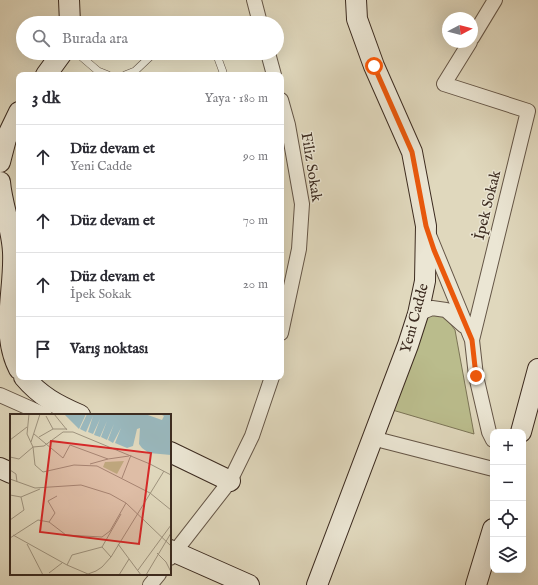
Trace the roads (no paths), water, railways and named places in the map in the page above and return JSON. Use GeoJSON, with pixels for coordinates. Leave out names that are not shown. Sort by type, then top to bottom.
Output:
{"type":"FeatureCollection","features":[{"type":"Feature","properties":{"kind":"street"},"geometry":{"type":"LineString","coordinates":[[69,0],[70,16]]}},
{"type":"Feature","properties":{"kind":"street"},"geometry":{"type":"LineString","coordinates":[[254,0],[258,16]]}},
{"type":"Feature","properties":{"kind":"street","name":"Yeni Cadde"},"geometry":{"type":"LineString","coordinates":[[317,585],[408,345],[418,314],[425,281],[426,226],[412,152],[374,66],[357,19],[356,0]]}},
{"type":"Feature","properties":{"kind":"street"},"geometry":{"type":"LineString","coordinates":[[478,28],[495,0]]}},
{"type":"Feature","properties":{"kind":"street","name":"İpek Sokak"},"geometry":{"type":"LineString","coordinates":[[466,48],[444,84],[528,111],[472,340],[476,376],[490,432]]}},
{"type":"Feature","properties":{"kind":"street"},"geometry":{"type":"LineString","coordinates":[[48,72],[57,60]]}},
{"type":"Feature","properties":{"kind":"street"},"geometry":{"type":"LineString","coordinates":[[270,60],[273,72]]}},
{"type":"Feature","properties":{"kind":"street","name":"Filiz Sokak"},"geometry":{"type":"LineString","coordinates":[[284,111],[288,125],[302,204],[299,249],[284,319]]}},
{"type":"Feature","properties":{"kind":"street"},"geometry":{"type":"LineString","coordinates":[[0,162],[6,139],[16,118]]}},
{"type":"Feature","properties":{"kind":"street"},"geometry":{"type":"LineString","coordinates":[[0,182],[13,250],[8,334],[11,350],[16,362]]}},
{"type":"Feature","properties":{"kind":"street"},"geometry":{"type":"LineString","coordinates":[[426,226],[434,250],[472,340]]}},
{"type":"Feature","properties":{"kind":"street"},"geometry":{"type":"LineString","coordinates":[[418,314],[432,308],[446,310],[463,324],[472,340]]}},
{"type":"Feature","properties":{"kind":"street"},"geometry":{"type":"LineString","coordinates":[[522,429],[538,369]]}},
{"type":"Feature","properties":{"kind":"street"},"geometry":{"type":"LineString","coordinates":[[27,380],[44,398],[78,414]]}},
{"type":"Feature","properties":{"kind":"street"},"geometry":{"type":"LineString","coordinates":[[249,585],[172,553],[230,481],[252,436],[271,380]]}},
{"type":"Feature","properties":{"kind":"street"},"geometry":{"type":"LineString","coordinates":[[0,395],[43,414]]}},
{"type":"Feature","properties":{"kind":"street"},"geometry":{"type":"LineString","coordinates":[[372,438],[490,468]]}},
{"type":"Feature","properties":{"kind":"street"},"geometry":{"type":"LineString","coordinates":[[171,453],[230,481]]}},
{"type":"Feature","properties":{"kind":"street"},"geometry":{"type":"LineString","coordinates":[[0,468],[10,473]]}},
{"type":"Feature","properties":{"kind":"street"},"geometry":{"type":"LineString","coordinates":[[476,585],[491,537]]}},
{"type":"Feature","properties":{"kind":"street"},"geometry":{"type":"LineString","coordinates":[[150,585],[158,575]]}},
{"type":"Feature","properties":{"kind":"lane"},"geometry":{"type":"LineString","coordinates":[[85,60],[100,72]]}},
{"type":"Feature","properties":{"kind":"lane"},"geometry":{"type":"LineString","coordinates":[[132,72],[147,60]]}},
{"type":"Feature","properties":{"kind":"lane"},"geometry":{"type":"LineString","coordinates":[[219,60],[223,72]]}}]}
